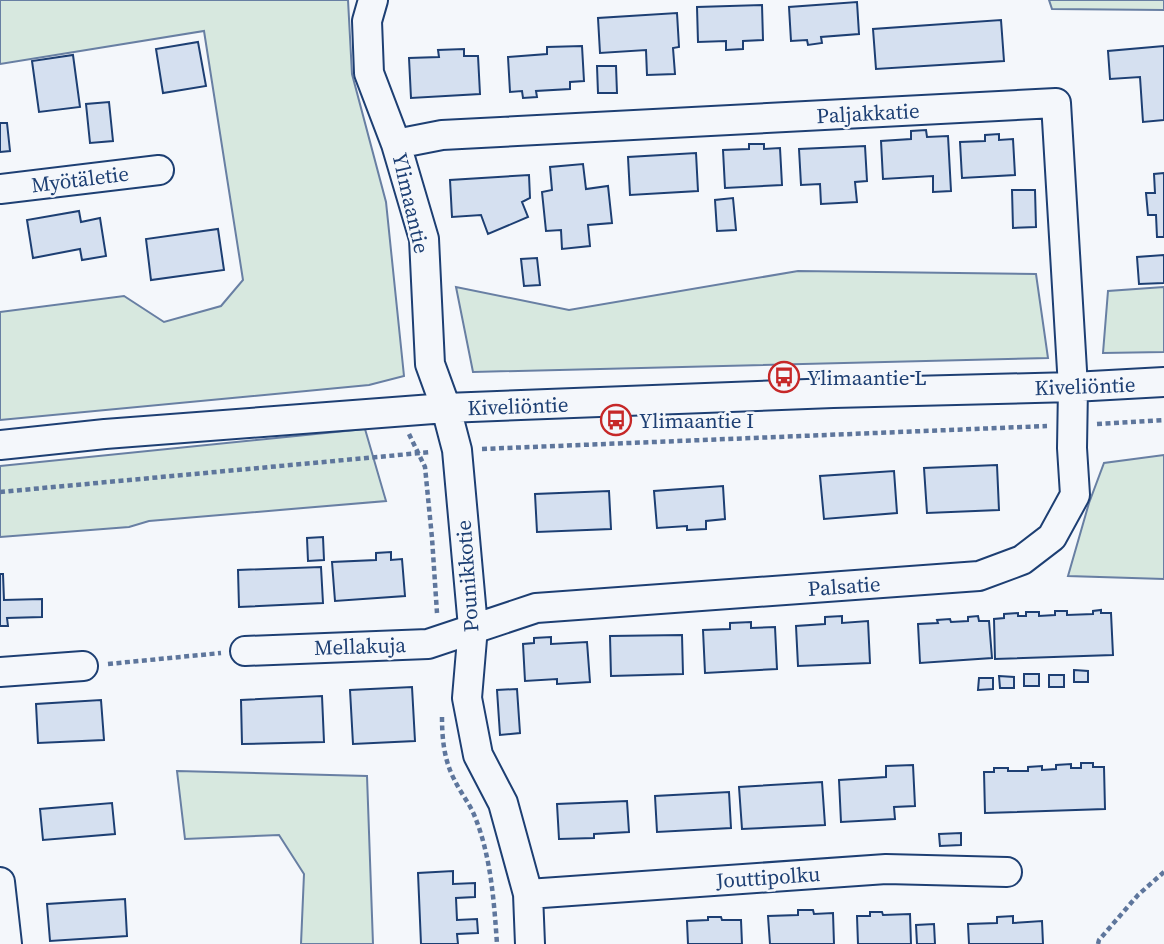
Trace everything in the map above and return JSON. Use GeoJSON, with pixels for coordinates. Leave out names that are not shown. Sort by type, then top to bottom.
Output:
{"type":"FeatureCollection","features":[{"type":"Feature","properties":{"kind":"street","name":"Ylimaantie"},"geometry":{"type":"LineString","coordinates":[[373,0],[367,21],[369,73],[396,144],[424,239],[430,364],[446,408]]}},
{"type":"Feature","properties":{"kind":"street","name":"Paljakkatie"},"geometry":{"type":"LineString","coordinates":[[396,144],[442,135],[1056,103],[1073,387]]}},
{"type":"Feature","properties":{"kind":"street","name":"Myötäletie"},"geometry":{"type":"LineString","coordinates":[[0,189],[159,170]]}},
{"type":"Feature","properties":{"kind":"street","name":"Kiveliöntie"},"geometry":{"type":"LineString","coordinates":[[0,445],[105,434],[446,408],[1164,382]]}},
{"type":"Feature","properties":{"kind":"street","name":"Palsatie"},"geometry":{"type":"LineString","coordinates":[[473,628],[536,608],[979,576],[1022,560],[1052,537],[1075,495],[1073,387]]}},
{"type":"Feature","properties":{"kind":"street","name":"Pounikkotie"},"geometry":{"type":"LineString","coordinates":[[446,408],[457,450],[473,628],[467,698],[478,755],[503,803],[528,894],[530,944]]}},
{"type":"Feature","properties":{"kind":"street","name":"Mellakuja"},"geometry":{"type":"LineString","coordinates":[[245,651],[428,644],[473,628]]}},
{"type":"Feature","properties":{"kind":"street"},"geometry":{"type":"LineString","coordinates":[[0,672],[83,666]]}},
{"type":"Feature","properties":{"kind":"street","name":"Jouttipolku"},"geometry":{"type":"LineString","coordinates":[[528,894],[886,869],[1007,872]]}},
{"type":"Feature","properties":{"kind":"street"},"geometry":{"type":"LineString","coordinates":[[0,881],[7,944]]}},
{"type":"Feature","properties":{"kind":"path"},"geometry":{"type":"LineString","coordinates":[[0,492],[457,450],[1164,420]]}},
{"type":"Feature","properties":{"kind":"path"},"geometry":{"type":"LineString","coordinates":[[83,666],[245,651]]}},
{"type":"Feature","properties":{"kind":"path"},"geometry":{"type":"LineString","coordinates":[[1098,944],[1138,895],[1164,872]]}},
{"type":"Feature","properties":{"kind":"shaded area"},"geometry":{"type":"Polygon","coordinates":[[[0,0],[348,0],[352,74],[386,202],[404,376],[369,385],[0,420],[0,312],[124,296],[164,322],[221,306],[243,280],[204,31],[0,64],[0,0]]]}},
{"type":"Feature","properties":{"kind":"shaded area"},"geometry":{"type":"Polygon","coordinates":[[[1049,0],[1164,0],[1164,10],[1052,9],[1049,0]]]}},
{"type":"Feature","properties":{"kind":"shaded area"},"geometry":{"type":"Polygon","coordinates":[[[798,271],[1036,274],[1048,358],[473,372],[456,287],[569,310],[798,271]]]}},
{"type":"Feature","properties":{"kind":"shaded area"},"geometry":{"type":"Polygon","coordinates":[[[1164,287],[1164,352],[1103,353],[1108,291],[1164,287]]]}},
{"type":"Feature","properties":{"kind":"shaded area"},"geometry":{"type":"Polygon","coordinates":[[[365,429],[386,501],[0,537],[0,466],[365,429]]]}},
{"type":"Feature","properties":{"kind":"shaded area"},"geometry":{"type":"Polygon","coordinates":[[[1164,455],[1164,579],[1068,576],[1089,503],[1104,463],[1164,455]]]}},
{"type":"Feature","properties":{"kind":"shaded area"},"geometry":{"type":"Polygon","coordinates":[[[177,771],[367,776],[373,944],[301,944],[304,874],[279,835],[185,839],[177,771]]]}},
{"type":"Feature","properties":{"kind":"building"},"geometry":{"type":"Polygon","coordinates":[[[857,2],[859,34],[821,37],[822,43],[808,45],[807,40],[791,41],[789,7],[857,2]]]}},
{"type":"Feature","properties":{"kind":"building"},"geometry":{"type":"Polygon","coordinates":[[[762,5],[763,40],[743,41],[743,49],[726,50],[726,41],[698,42],[697,7],[762,5]]]}},
{"type":"Feature","properties":{"kind":"building"},"geometry":{"type":"Polygon","coordinates":[[[677,13],[679,47],[673,48],[675,74],[647,75],[646,50],[600,53],[598,18],[677,13]]]}},
{"type":"Feature","properties":{"kind":"building"},"geometry":{"type":"Polygon","coordinates":[[[1001,20],[1004,61],[876,69],[873,29],[1001,20]]]}},
{"type":"Feature","properties":{"kind":"building"},"geometry":{"type":"Polygon","coordinates":[[[198,42],[206,86],[163,93],[156,49],[198,42]]]}},
{"type":"Feature","properties":{"kind":"building"},"geometry":{"type":"Polygon","coordinates":[[[582,46],[584,81],[570,82],[570,89],[536,91],[537,97],[523,98],[522,91],[510,92],[508,57],[547,54],[547,47],[582,46]]]}},
{"type":"Feature","properties":{"kind":"building"},"geometry":{"type":"Polygon","coordinates":[[[1164,46],[1164,120],[1143,122],[1140,77],[1110,79],[1108,51],[1164,46]]]}},
{"type":"Feature","properties":{"kind":"building"},"geometry":{"type":"Polygon","coordinates":[[[464,49],[464,56],[478,56],[480,94],[411,98],[409,58],[439,57],[438,50],[464,49]]]}},
{"type":"Feature","properties":{"kind":"building"},"geometry":{"type":"Polygon","coordinates":[[[73,55],[80,107],[39,112],[32,61],[73,55]]]}},
{"type":"Feature","properties":{"kind":"building"},"geometry":{"type":"Polygon","coordinates":[[[597,66],[616,66],[617,93],[598,93],[597,66]]]}},
{"type":"Feature","properties":{"kind":"building"},"geometry":{"type":"Polygon","coordinates":[[[109,102],[113,141],[90,143],[86,104],[109,102]]]}},
{"type":"Feature","properties":{"kind":"building"},"geometry":{"type":"Polygon","coordinates":[[[0,123],[7,123],[10,151],[0,152],[0,123]]]}},
{"type":"Feature","properties":{"kind":"building"},"geometry":{"type":"Polygon","coordinates":[[[926,130],[927,137],[948,136],[951,191],[933,192],[933,176],[883,179],[881,141],[911,139],[911,131],[926,130]]]}},
{"type":"Feature","properties":{"kind":"building"},"geometry":{"type":"Polygon","coordinates":[[[999,134],[999,140],[1013,139],[1015,175],[962,178],[960,142],[985,141],[985,135],[999,134]]]}},
{"type":"Feature","properties":{"kind":"building"},"geometry":{"type":"Polygon","coordinates":[[[749,144],[764,144],[764,149],[780,148],[782,185],[725,188],[723,150],[749,149],[749,144]]]}},
{"type":"Feature","properties":{"kind":"building"},"geometry":{"type":"Polygon","coordinates":[[[865,146],[867,181],[855,182],[857,202],[821,204],[820,184],[801,185],[799,149],[865,146]]]}},
{"type":"Feature","properties":{"kind":"building"},"geometry":{"type":"Polygon","coordinates":[[[696,153],[698,191],[630,195],[628,157],[696,153]]]}},
{"type":"Feature","properties":{"kind":"building"},"geometry":{"type":"Polygon","coordinates":[[[583,164],[586,189],[608,186],[612,223],[588,225],[590,246],[562,249],[561,230],[546,231],[542,192],[552,190],[550,167],[583,164]]]}},
{"type":"Feature","properties":{"kind":"building"},"geometry":{"type":"Polygon","coordinates":[[[1164,173],[1164,237],[1157,237],[1156,215],[1148,215],[1146,193],[1155,193],[1154,174],[1164,173]]]}},
{"type":"Feature","properties":{"kind":"building"},"geometry":{"type":"Polygon","coordinates":[[[529,175],[530,198],[522,202],[528,217],[488,234],[481,215],[452,217],[450,180],[529,175]]]}},
{"type":"Feature","properties":{"kind":"building"},"geometry":{"type":"Polygon","coordinates":[[[1012,190],[1035,190],[1036,227],[1013,228],[1012,190]]]}},
{"type":"Feature","properties":{"kind":"building"},"geometry":{"type":"Polygon","coordinates":[[[733,198],[736,230],[717,231],[715,200],[733,198]]]}},
{"type":"Feature","properties":{"kind":"building"},"geometry":{"type":"Polygon","coordinates":[[[79,211],[81,222],[100,218],[106,256],[82,260],[80,249],[33,258],[27,220],[79,211]]]}},
{"type":"Feature","properties":{"kind":"building"},"geometry":{"type":"Polygon","coordinates":[[[218,229],[224,270],[151,280],[146,239],[218,229]]]}},
{"type":"Feature","properties":{"kind":"building"},"geometry":{"type":"Polygon","coordinates":[[[1164,255],[1164,283],[1139,284],[1137,257],[1164,255]]]}},
{"type":"Feature","properties":{"kind":"building"},"geometry":{"type":"Polygon","coordinates":[[[537,258],[540,285],[524,286],[521,259],[537,258]]]}},
{"type":"Feature","properties":{"kind":"building"},"geometry":{"type":"Polygon","coordinates":[[[997,465],[999,510],[927,513],[924,468],[997,465]]]}},
{"type":"Feature","properties":{"kind":"building"},"geometry":{"type":"Polygon","coordinates":[[[894,471],[897,513],[824,519],[820,476],[894,471]]]}},
{"type":"Feature","properties":{"kind":"building"},"geometry":{"type":"Polygon","coordinates":[[[723,486],[725,519],[706,521],[706,529],[687,530],[687,526],[657,528],[654,491],[723,486]]]}},
{"type":"Feature","properties":{"kind":"building"},"geometry":{"type":"Polygon","coordinates":[[[609,491],[611,529],[537,532],[535,494],[609,491]]]}},
{"type":"Feature","properties":{"kind":"building"},"geometry":{"type":"Polygon","coordinates":[[[323,537],[324,560],[308,561],[307,538],[323,537]]]}},
{"type":"Feature","properties":{"kind":"building"},"geometry":{"type":"Polygon","coordinates":[[[391,552],[391,560],[402,559],[405,596],[335,601],[332,562],[376,560],[376,553],[391,552]]]}},
{"type":"Feature","properties":{"kind":"building"},"geometry":{"type":"Polygon","coordinates":[[[321,567],[323,603],[239,607],[238,570],[321,567]]]}},
{"type":"Feature","properties":{"kind":"building"},"geometry":{"type":"Polygon","coordinates":[[[0,574],[3,574],[4,600],[42,599],[42,617],[7,618],[8,626],[0,626],[0,574]]]}},
{"type":"Feature","properties":{"kind":"building"},"geometry":{"type":"Polygon","coordinates":[[[1101,610],[1101,613],[1111,613],[1113,655],[995,659],[994,619],[1004,618],[1004,614],[1018,613],[1018,616],[1026,616],[1026,612],[1039,612],[1039,616],[1055,615],[1055,611],[1067,611],[1067,615],[1093,614],[1093,611],[1101,610]]]}},
{"type":"Feature","properties":{"kind":"building"},"geometry":{"type":"Polygon","coordinates":[[[842,616],[842,623],[868,621],[870,663],[798,666],[796,626],[825,624],[825,617],[842,616]]]}},
{"type":"Feature","properties":{"kind":"building"},"geometry":{"type":"Polygon","coordinates":[[[978,616],[979,621],[989,621],[992,658],[920,663],[918,624],[950,619],[951,622],[968,621],[968,617],[978,616]]]}},
{"type":"Feature","properties":{"kind":"building"},"geometry":{"type":"Polygon","coordinates":[[[751,622],[751,628],[775,627],[777,669],[705,673],[703,630],[730,629],[730,623],[751,622]]]}},
{"type":"Feature","properties":{"kind":"building"},"geometry":{"type":"Polygon","coordinates":[[[682,635],[683,674],[611,676],[610,636],[682,635]]]}},
{"type":"Feature","properties":{"kind":"building"},"geometry":{"type":"Polygon","coordinates":[[[551,637],[551,644],[587,642],[590,682],[557,684],[557,679],[525,681],[523,644],[534,643],[534,638],[551,637]]]}},
{"type":"Feature","properties":{"kind":"building"},"geometry":{"type":"Polygon","coordinates":[[[1074,670],[1088,671],[1088,682],[1074,682],[1074,670]]]}},
{"type":"Feature","properties":{"kind":"building"},"geometry":{"type":"Polygon","coordinates":[[[1024,674],[1039,674],[1039,686],[1024,686],[1024,674]]]}},
{"type":"Feature","properties":{"kind":"building"},"geometry":{"type":"Polygon","coordinates":[[[1049,675],[1064,675],[1064,687],[1049,687],[1049,675]]]}},
{"type":"Feature","properties":{"kind":"building"},"geometry":{"type":"Polygon","coordinates":[[[999,676],[1014,677],[1014,688],[1000,688],[999,676]]]}},
{"type":"Feature","properties":{"kind":"building"},"geometry":{"type":"Polygon","coordinates":[[[979,678],[993,678],[993,689],[978,690],[979,678]]]}},
{"type":"Feature","properties":{"kind":"building"},"geometry":{"type":"Polygon","coordinates":[[[412,687],[415,741],[353,744],[350,690],[412,687]]]}},
{"type":"Feature","properties":{"kind":"building"},"geometry":{"type":"Polygon","coordinates":[[[517,689],[520,733],[500,735],[497,690],[517,689]]]}},
{"type":"Feature","properties":{"kind":"building"},"geometry":{"type":"Polygon","coordinates":[[[322,696],[324,742],[242,744],[241,700],[322,696]]]}},
{"type":"Feature","properties":{"kind":"building"},"geometry":{"type":"Polygon","coordinates":[[[101,700],[104,740],[38,743],[36,704],[101,700]]]}},
{"type":"Feature","properties":{"kind":"building"},"geometry":{"type":"Polygon","coordinates":[[[1081,763],[1104,767],[1105,809],[985,813],[984,772],[994,772],[994,768],[1028,771],[1028,767],[1042,766],[1042,770],[1056,769],[1056,765],[1071,764],[1071,768],[1081,768],[1081,763]]]}},
{"type":"Feature","properties":{"kind":"building"},"geometry":{"type":"Polygon","coordinates":[[[913,765],[915,806],[894,807],[895,819],[841,822],[839,780],[886,777],[886,766],[913,765]]]}},
{"type":"Feature","properties":{"kind":"building"},"geometry":{"type":"Polygon","coordinates":[[[822,782],[825,825],[742,829],[739,787],[822,782]]]}},
{"type":"Feature","properties":{"kind":"building"},"geometry":{"type":"Polygon","coordinates":[[[729,792],[731,828],[657,832],[655,796],[729,792]]]}},
{"type":"Feature","properties":{"kind":"building"},"geometry":{"type":"Polygon","coordinates":[[[627,801],[629,832],[594,834],[594,838],[559,839],[557,804],[627,801]]]}},
{"type":"Feature","properties":{"kind":"building"},"geometry":{"type":"Polygon","coordinates":[[[112,803],[115,834],[43,840],[40,809],[112,803]]]}},
{"type":"Feature","properties":{"kind":"building"},"geometry":{"type":"Polygon","coordinates":[[[961,833],[961,845],[940,846],[939,834],[961,833]]]}},
{"type":"Feature","properties":{"kind":"building"},"geometry":{"type":"Polygon","coordinates":[[[453,871],[453,884],[475,883],[475,897],[456,898],[457,920],[477,919],[478,933],[457,934],[458,944],[421,944],[418,873],[453,871]]]}},
{"type":"Feature","properties":{"kind":"building"},"geometry":{"type":"Polygon","coordinates":[[[125,899],[127,936],[50,941],[47,904],[125,899]]]}},
{"type":"Feature","properties":{"kind":"building"},"geometry":{"type":"Polygon","coordinates":[[[798,910],[813,910],[814,914],[833,913],[834,944],[770,944],[768,916],[798,915],[798,910]]]}},
{"type":"Feature","properties":{"kind":"building"},"geometry":{"type":"Polygon","coordinates":[[[870,912],[882,912],[883,915],[910,914],[911,944],[858,944],[857,916],[870,916],[870,912]]]}},
{"type":"Feature","properties":{"kind":"building"},"geometry":{"type":"Polygon","coordinates":[[[1013,916],[1013,923],[1042,921],[1043,944],[969,944],[968,924],[997,923],[997,917],[1013,916]]]}},
{"type":"Feature","properties":{"kind":"building"},"geometry":{"type":"Polygon","coordinates":[[[708,917],[741,920],[742,944],[688,944],[687,921],[708,920],[708,917]]]}},
{"type":"Feature","properties":{"kind":"building"},"geometry":{"type":"Polygon","coordinates":[[[934,924],[935,944],[917,944],[916,925],[934,924]]]}},
{"type":"Feature","properties":{"kind":"place","name":"Ylimaantie L"},"geometry":{"type":"Point","coordinates":[784,377]}},
{"type":"Feature","properties":{"kind":"place","name":"Ylimaantie I"},"geometry":{"type":"Point","coordinates":[616,420]}}]}
